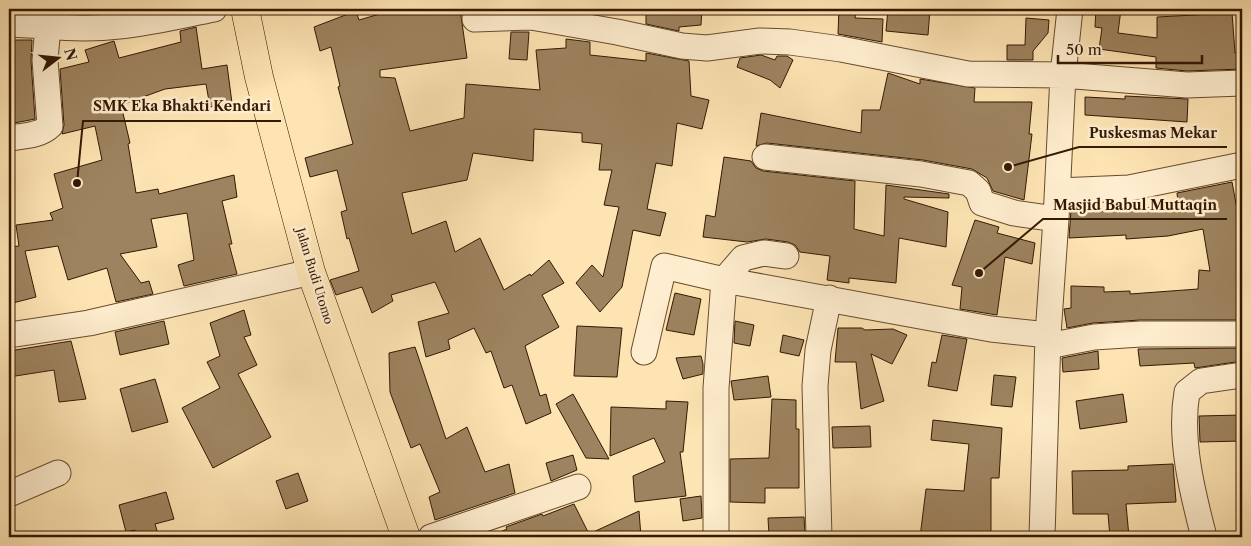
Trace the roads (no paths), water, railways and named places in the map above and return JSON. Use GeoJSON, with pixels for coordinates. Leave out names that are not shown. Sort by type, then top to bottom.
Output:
{"type":"FeatureCollection","features":[{"type":"Feature","properties":{"kind":"main road","name":"Jalan Budi Utomo"},"geometry":{"type":"LineString","coordinates":[[244,9],[311,272],[406,537]]}},
{"type":"Feature","properties":{"kind":"street"},"geometry":{"type":"LineString","coordinates":[[9,24],[88,29],[113,28],[214,9]]}},
{"type":"Feature","properties":{"kind":"street"},"geometry":{"type":"LineString","coordinates":[[1042,537],[1048,340],[1058,191],[1063,75],[1070,9]]}},
{"type":"Feature","properties":{"kind":"street"},"geometry":{"type":"LineString","coordinates":[[475,19],[532,13],[682,46],[707,48],[760,41],[790,42],[841,49],[968,74],[1063,75],[1159,84],[1242,83]]}},
{"type":"Feature","properties":{"kind":"street"},"geometry":{"type":"LineString","coordinates":[[9,138],[38,132],[50,126],[45,60],[48,26]]}},
{"type":"Feature","properties":{"kind":"street"},"geometry":{"type":"LineString","coordinates":[[765,157],[904,172],[969,183],[978,191],[982,202],[993,208],[1056,219]]}},
{"type":"Feature","properties":{"kind":"street"},"geometry":{"type":"LineString","coordinates":[[1058,191],[1129,188],[1242,165]]}},
{"type":"Feature","properties":{"kind":"street"},"geometry":{"type":"LineString","coordinates":[[716,537],[716,388],[724,280],[743,258],[764,253],[786,256]]}},
{"type":"Feature","properties":{"kind":"street"},"geometry":{"type":"LineString","coordinates":[[644,352],[664,266],[724,280],[1048,340],[1132,334],[1242,334]]}},
{"type":"Feature","properties":{"kind":"street"},"geometry":{"type":"LineString","coordinates":[[9,335],[90,323],[311,272]]}},
{"type":"Feature","properties":{"kind":"street"},"geometry":{"type":"LineString","coordinates":[[819,537],[815,386],[818,350],[829,298]]}},
{"type":"Feature","properties":{"kind":"street"},"geometry":{"type":"LineString","coordinates":[[1204,537],[1187,454],[1184,411],[1187,392],[1201,381],[1242,375]]}},
{"type":"Feature","properties":{"kind":"street"},"geometry":{"type":"LineString","coordinates":[[9,494],[58,473]]}},
{"type":"Feature","properties":{"kind":"street"},"geometry":{"type":"LineString","coordinates":[[431,537],[578,487]]}},
{"type":"Feature","properties":{"kind":"place","name":"Puskesmas Mekar"},"geometry":{"type":"Point","coordinates":[1008,167]}},
{"type":"Feature","properties":{"kind":"place","name":"SMK Eka Bhakti Kendari"},"geometry":{"type":"Point","coordinates":[77,183]}},
{"type":"Feature","properties":{"kind":"place","name":"Masjid Babul Muttaqin"},"geometry":{"type":"Point","coordinates":[979,273]}}]}
